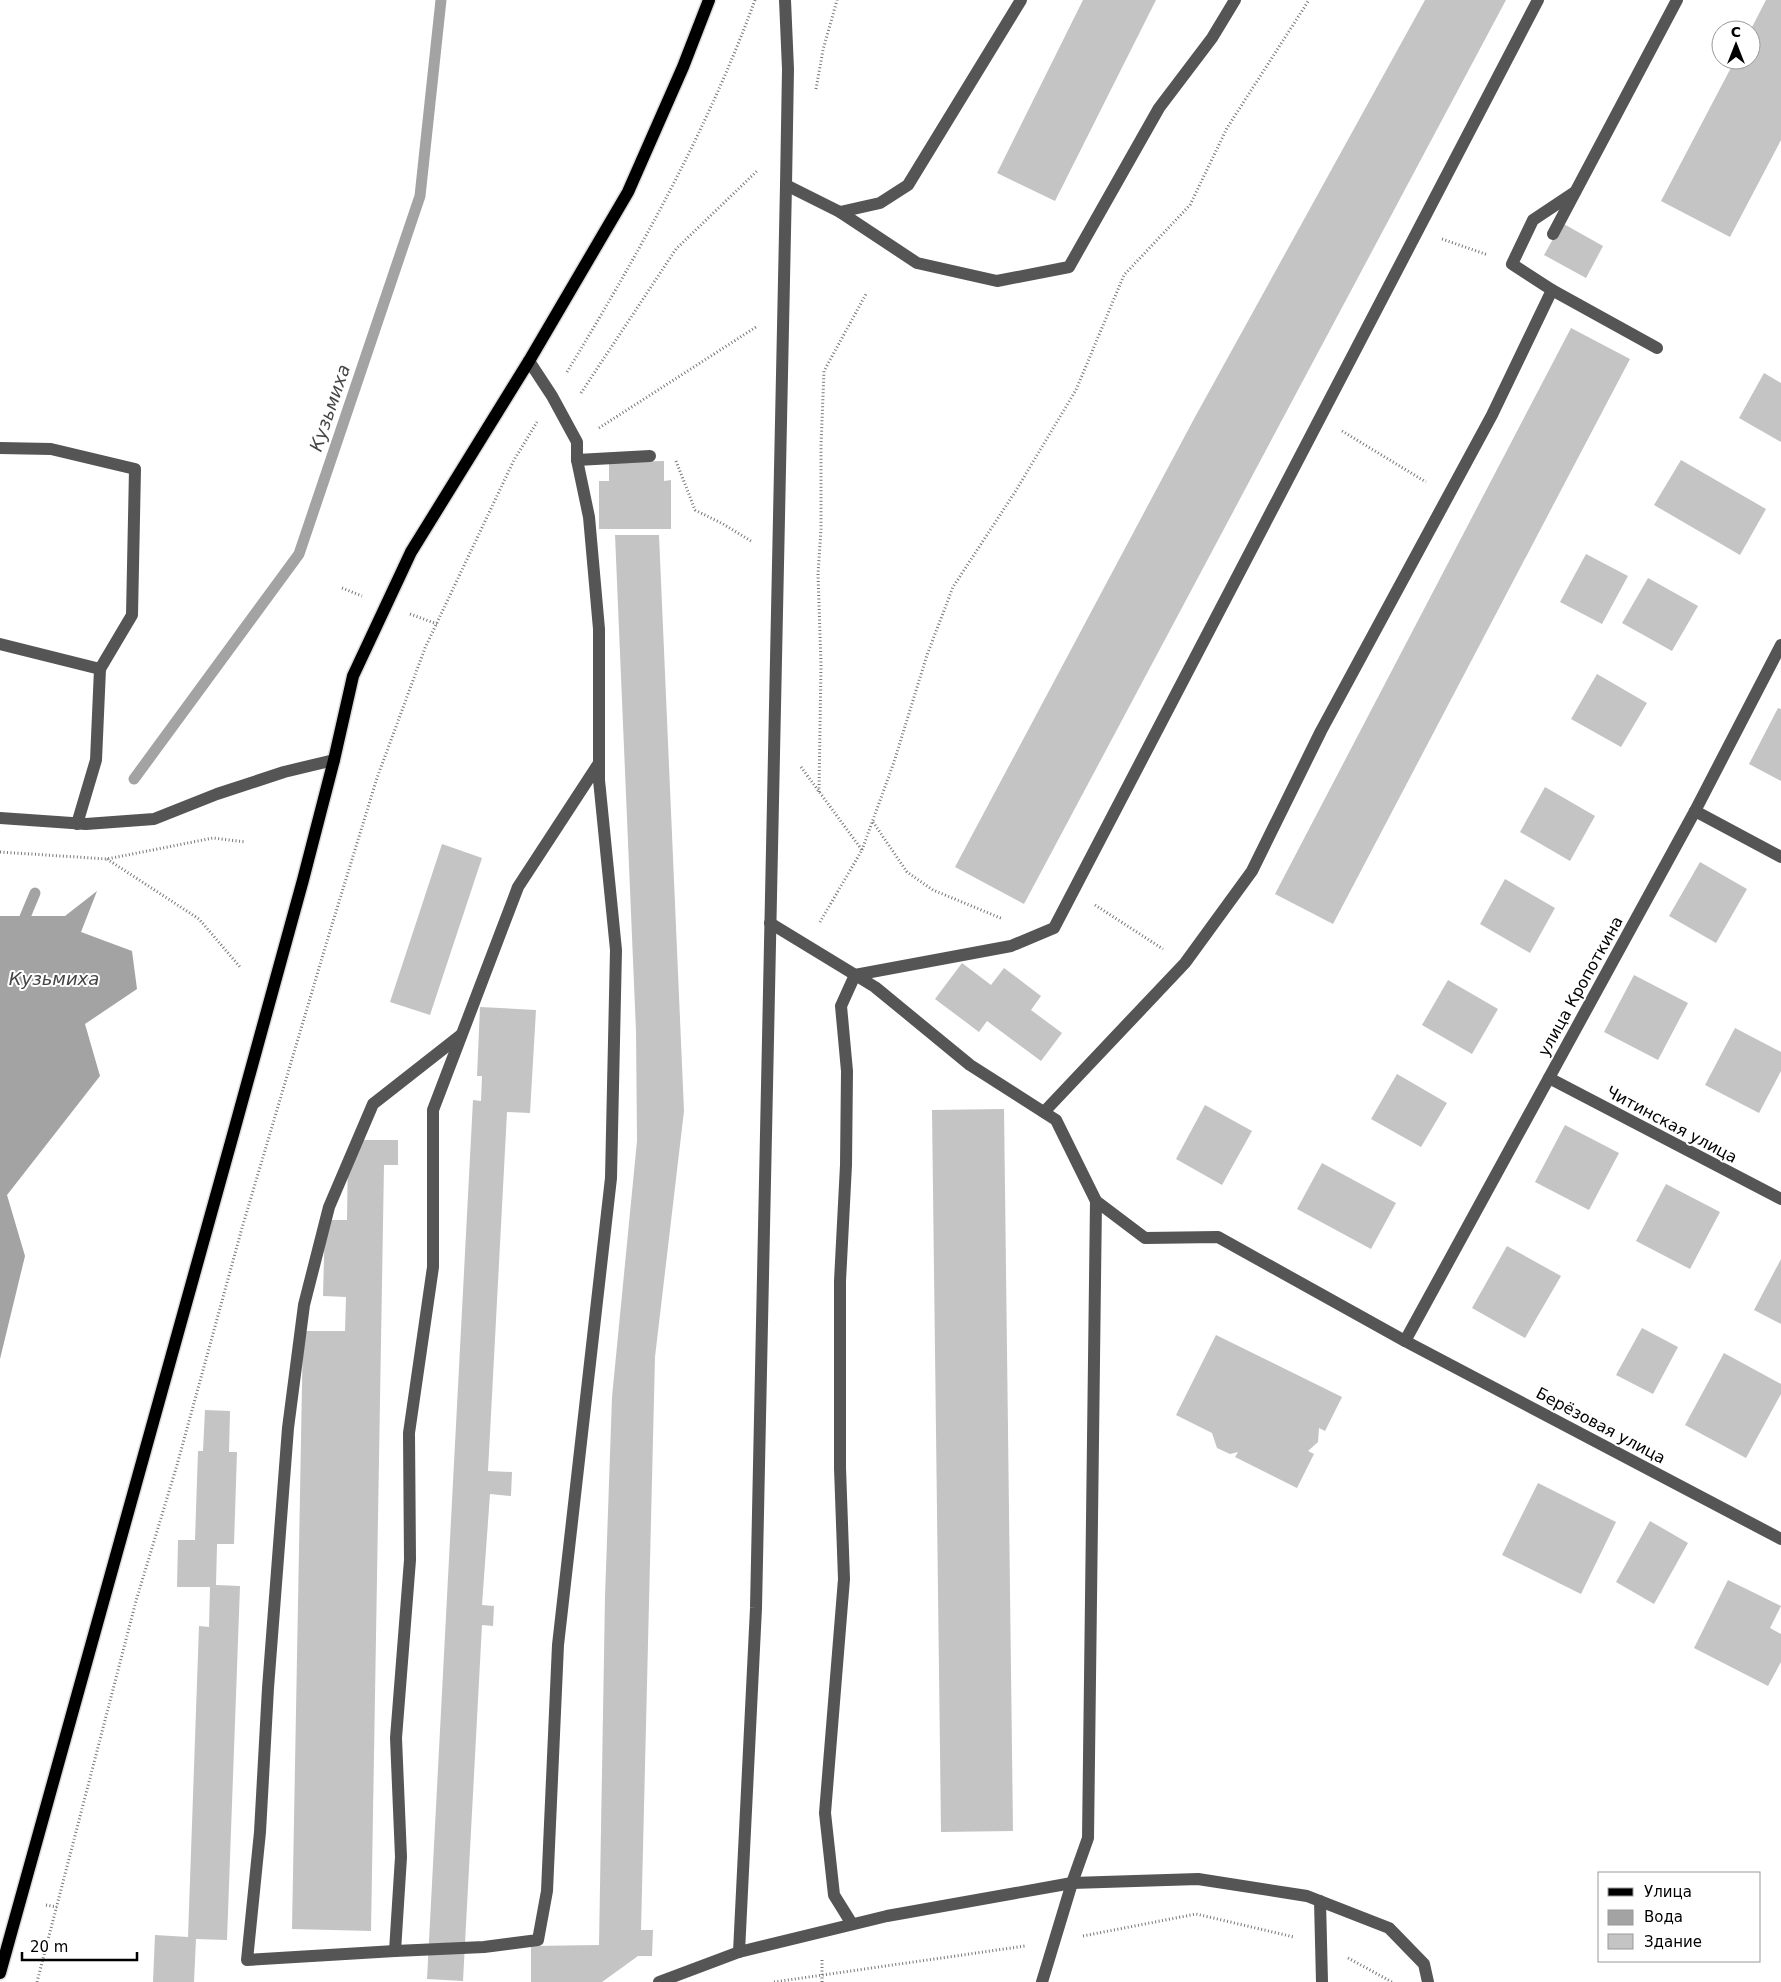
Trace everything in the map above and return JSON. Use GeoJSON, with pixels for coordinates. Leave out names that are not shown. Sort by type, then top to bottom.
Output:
{"type":"FeatureCollection","features":[{"type":"Feature","properties":{"kind":"main road"},"geometry":{"type":"LineString","coordinates":[[0,1973],[226,1160],[334,760],[353,676],[411,552],[529,361],[628,192],[683,67],[709,0]]}},
{"type":"Feature","properties":{"kind":"street"},"geometry":{"type":"LineString","coordinates":[[740,1952],[756,1608],[787,143],[788,69],[785,0]]}},
{"type":"Feature","properties":{"kind":"street"},"geometry":{"type":"LineString","coordinates":[[840,212],[880,203],[908,185],[1021,0]]}},
{"type":"Feature","properties":{"kind":"street"},"geometry":{"type":"LineString","coordinates":[[786,185],[840,212],[917,263],[996,282],[1069,267],[1159,108],[1212,38],[1236,0]]}},
{"type":"Feature","properties":{"kind":"street"},"geometry":{"type":"LineString","coordinates":[[855,975],[1011,946],[1054,928],[1538,0]]}},
{"type":"Feature","properties":{"kind":"street"},"geometry":{"type":"LineString","coordinates":[[1553,234],[1677,0]]}},
{"type":"Feature","properties":{"kind":"street"},"geometry":{"type":"LineString","coordinates":[[1575,192],[1533,220],[1512,264],[1552,290],[1657,348]]}},
{"type":"Feature","properties":{"kind":"street"},"geometry":{"type":"LineString","coordinates":[[1044,1112],[1185,964],[1252,870],[1326,723],[1492,415],[1552,290]]}},
{"type":"Feature","properties":{"kind":"street"},"geometry":{"type":"LineString","coordinates":[[462,1034],[373,1104],[329,1207],[304,1304],[288,1428],[268,1688],[260,1832],[247,1960],[484,1947],[538,1940],[547,1891],[558,1645],[611,1178],[616,950],[598,780],[599,629],[589,517],[577,460],[577,442],[552,396],[529,361]]}},
{"type":"Feature","properties":{"kind":"street"},"geometry":{"type":"LineString","coordinates":[[0,448],[51,449],[135,469],[132,615],[100,669],[96,760],[77,824]]}},
{"type":"Feature","properties":{"kind":"street"},"geometry":{"type":"LineString","coordinates":[[577,460],[650,456]]}},
{"type":"Feature","properties":{"kind":"street"},"geometry":{"type":"LineString","coordinates":[[0,644],[100,669]]}},
{"type":"Feature","properties":{"kind":"street","name":"улица Кропоткина"},"geometry":{"type":"LineString","coordinates":[[1406,1341],[1695,811],[1781,645]]}},
{"type":"Feature","properties":{"kind":"street"},"geometry":{"type":"LineString","coordinates":[[0,818],[77,824],[154,819],[218,794],[284,772],[334,760]]}},
{"type":"Feature","properties":{"kind":"street"},"geometry":{"type":"LineString","coordinates":[[395,1951],[401,1857],[396,1738],[410,1560],[409,1433],[433,1267],[433,1110],[518,887],[598,763]]}},
{"type":"Feature","properties":{"kind":"street"},"geometry":{"type":"LineString","coordinates":[[1695,811],[1781,857]]}},
{"type":"Feature","properties":{"kind":"street"},"geometry":{"type":"LineString","coordinates":[[770,923],[875,987],[970,1065],[1056,1120],[1096,1201],[1088,1838],[1072,1883],[1042,1982]]}},
{"type":"Feature","properties":{"kind":"street"},"geometry":{"type":"LineString","coordinates":[[852,1924],[834,1895],[825,1814],[844,1579],[840,1468],[840,1281],[846,1165],[847,1070],[841,1006],[855,975]]}},
{"type":"Feature","properties":{"kind":"street","name":"Читинская улица"},"geometry":{"type":"LineString","coordinates":[[1549,1078],[1781,1200]]}},
{"type":"Feature","properties":{"kind":"street","name":"Берёзовая улица"},"geometry":{"type":"LineString","coordinates":[[1096,1201],[1145,1238],[1218,1236],[1406,1341],[1781,1539]]}},
{"type":"Feature","properties":{"kind":"street"},"geometry":{"type":"LineString","coordinates":[[659,1982],[740,1952],[888,1916],[1072,1883],[1198,1879],[1308,1896],[1389,1928],[1424,1964],[1428,1982]]}},
{"type":"Feature","properties":{"kind":"street"},"geometry":{"type":"LineString","coordinates":[[1320,1901],[1322,1982]]}},
{"type":"Feature","properties":{"kind":"path"},"geometry":{"type":"LineString","coordinates":[[37,1982],[136,1601],[187,1429],[242,1228],[377,778],[425,648],[514,460],[605,309],[684,166],[739,43],[755,0]]}},
{"type":"Feature","properties":{"kind":"path"},"geometry":{"type":"LineString","coordinates":[[816,94],[823,50],[837,0]]}},
{"type":"Feature","properties":{"kind":"path"},"geometry":{"type":"LineString","coordinates":[[806,946],[862,850],[894,762],[927,655],[953,587],[1015,492],[1076,390],[1124,275],[1190,205],[1227,128],[1309,0]]}},
{"type":"Feature","properties":{"kind":"path"},"geometry":{"type":"LineString","coordinates":[[564,419],[676,249],[787,143]]}},
{"type":"Feature","properties":{"kind":"path"},"geometry":{"type":"LineString","coordinates":[[1417,231],[1512,264]]}},
{"type":"Feature","properties":{"kind":"path"},"geometry":{"type":"LineString","coordinates":[[819,792],[821,664],[818,574],[821,529],[821,446],[824,371],[866,294]]}},
{"type":"Feature","properties":{"kind":"path"},"geometry":{"type":"LineString","coordinates":[[577,442],[784,309]]}},
{"type":"Feature","properties":{"kind":"path"},"geometry":{"type":"LineString","coordinates":[[1320,418],[1448,496]]}},
{"type":"Feature","properties":{"kind":"path"},"geometry":{"type":"LineString","coordinates":[[650,456],[675,458],[695,510],[723,524],[778,558]]}},
{"type":"Feature","properties":{"kind":"path"},"geometry":{"type":"LineString","coordinates":[[774,730],[862,850]]}},
{"type":"Feature","properties":{"kind":"path"},"geometry":{"type":"LineString","coordinates":[[872,821],[907,872],[933,890],[1041,933]]}},
{"type":"Feature","properties":{"kind":"path"},"geometry":{"type":"LineString","coordinates":[[107,859],[199,919],[240,967]]}},
{"type":"Feature","properties":{"kind":"path"},"geometry":{"type":"LineString","coordinates":[[1074,891],[1185,964]]}},
{"type":"Feature","properties":{"kind":"path"},"geometry":{"type":"LineString","coordinates":[[1321,1943],[1392,1982]]}},
{"type":"Feature","properties":{"kind":"water","name":"Кузьмиха"},"geometry":{"type":"Polygon","coordinates":[[[97,891],[81,932],[132,951],[137,989],[85,1024],[100,1076],[7,1195],[25,1256],[0,1359],[0,916],[65,916],[97,891]]]}},
{"type":"Feature","properties":{"kind":"building"},"geometry":{"type":"Polygon","coordinates":[[[1083,0],[1156,0],[1055,201],[997,173],[1083,0]]]}},
{"type":"Feature","properties":{"kind":"building"},"geometry":{"type":"Polygon","coordinates":[[[1425,0],[1506,0],[1024,904],[955,867],[1195,417],[1425,0]]]}},
{"type":"Feature","properties":{"kind":"building"},"geometry":{"type":"Polygon","coordinates":[[[1766,0],[1781,0],[1781,140],[1730,237],[1661,201],[1730,70],[1761,70],[1761,20],[1756,20],[1766,0]]]}},
{"type":"Feature","properties":{"kind":"building"},"geometry":{"type":"Polygon","coordinates":[[[1562,223],[1603,246],[1586,278],[1544,255],[1562,223]]]}},
{"type":"Feature","properties":{"kind":"building"},"geometry":{"type":"Polygon","coordinates":[[[1571,328],[1630,359],[1333,924],[1275,894],[1571,328]]]}},
{"type":"Feature","properties":{"kind":"building"},"geometry":{"type":"Polygon","coordinates":[[[1764,373],[1781,383],[1781,442],[1739,418],[1764,373]]]}},
{"type":"Feature","properties":{"kind":"building"},"geometry":{"type":"Polygon","coordinates":[[[1681,460],[1766,509],[1740,555],[1654,505],[1681,460]]]}},
{"type":"Feature","properties":{"kind":"building"},"geometry":{"type":"Polygon","coordinates":[[[664,461],[664,481],[671,480],[671,529],[599,529],[599,481],[609,481],[609,462],[664,461]]]}},
{"type":"Feature","properties":{"kind":"building"},"geometry":{"type":"Polygon","coordinates":[[[615,535],[659,535],[684,1111],[655,1357],[641,1930],[653,1930],[652,1956],[638,1956],[602,1982],[531,1982],[531,1946],[599,1945],[605,1597],[612,1397],[637,1141],[636,1031],[615,535]]]}},
{"type":"Feature","properties":{"kind":"building"},"geometry":{"type":"Polygon","coordinates":[[[1586,554],[1628,576],[1602,624],[1560,602],[1586,554]]]}},
{"type":"Feature","properties":{"kind":"building"},"geometry":{"type":"Polygon","coordinates":[[[1648,578],[1698,606],[1672,651],[1622,623],[1648,578]]]}},
{"type":"Feature","properties":{"kind":"building"},"geometry":{"type":"Polygon","coordinates":[[[1597,674],[1647,703],[1621,747],[1571,719],[1597,674]]]}},
{"type":"Feature","properties":{"kind":"building"},"geometry":{"type":"Polygon","coordinates":[[[1778,708],[1781,709],[1781,781],[1749,764],[1778,708]]]}},
{"type":"Feature","properties":{"kind":"building"},"geometry":{"type":"Polygon","coordinates":[[[1545,787],[1595,816],[1570,861],[1520,832],[1545,787]]]}},
{"type":"Feature","properties":{"kind":"building"},"geometry":{"type":"Polygon","coordinates":[[[442,844],[482,858],[430,1015],[390,1002],[442,844]]]}},
{"type":"Feature","properties":{"kind":"building"},"geometry":{"type":"Polygon","coordinates":[[[1700,862],[1747,889],[1716,943],[1669,916],[1700,862]]]}},
{"type":"Feature","properties":{"kind":"building"},"geometry":{"type":"Polygon","coordinates":[[[1505,879],[1555,908],[1530,953],[1480,924],[1505,879]]]}},
{"type":"Feature","properties":{"kind":"building"},"geometry":{"type":"Polygon","coordinates":[[[962,963],[991,985],[1004,968],[1041,996],[1031,1010],[1062,1033],[1041,1061],[987,1021],[979,1032],[935,999],[962,963]]]}},
{"type":"Feature","properties":{"kind":"building"},"geometry":{"type":"Polygon","coordinates":[[[1634,975],[1688,1003],[1658,1060],[1604,1032],[1634,975]]]}},
{"type":"Feature","properties":{"kind":"building"},"geometry":{"type":"Polygon","coordinates":[[[1448,980],[1498,1009],[1472,1054],[1422,1025],[1448,980]]]}},
{"type":"Feature","properties":{"kind":"building"},"geometry":{"type":"Polygon","coordinates":[[[480,1007],[536,1010],[530,1113],[507,1112],[488,1471],[512,1472],[511,1496],[490,1494],[482,1605],[494,1606],[493,1626],[482,1625],[463,1981],[427,1979],[473,1100],[481,1101],[482,1076],[477,1076],[480,1007]]]}},
{"type":"Feature","properties":{"kind":"building"},"geometry":{"type":"Polygon","coordinates":[[[1735,1028],[1781,1052],[1781,1071],[1759,1113],[1705,1085],[1735,1028]]]}},
{"type":"Feature","properties":{"kind":"building"},"geometry":{"type":"Polygon","coordinates":[[[1397,1074],[1447,1103],[1421,1147],[1371,1119],[1397,1074]]]}},
{"type":"Feature","properties":{"kind":"building"},"geometry":{"type":"Polygon","coordinates":[[[1205,1105],[1252,1131],[1222,1185],[1176,1159],[1205,1105]]]}},
{"type":"Feature","properties":{"kind":"building"},"geometry":{"type":"Polygon","coordinates":[[[1004,1109],[1013,1831],[941,1832],[932,1110],[1004,1109]]]}},
{"type":"Feature","properties":{"kind":"building"},"geometry":{"type":"Polygon","coordinates":[[[1565,1125],[1619,1153],[1589,1210],[1535,1182],[1565,1125]]]}},
{"type":"Feature","properties":{"kind":"building"},"geometry":{"type":"Polygon","coordinates":[[[356,1140],[398,1140],[398,1165],[384,1165],[371,1931],[292,1929],[303,1331],[345,1331],[346,1297],[323,1296],[325,1220],[347,1220],[348,1151],[356,1140]]]}},
{"type":"Feature","properties":{"kind":"building"},"geometry":{"type":"Polygon","coordinates":[[[1322,1163],[1396,1203],[1371,1249],[1297,1209],[1322,1163]]]}},
{"type":"Feature","properties":{"kind":"building"},"geometry":{"type":"Polygon","coordinates":[[[1666,1184],[1720,1212],[1690,1269],[1636,1241],[1666,1184]]]}},
{"type":"Feature","properties":{"kind":"building"},"geometry":{"type":"Polygon","coordinates":[[[1507,1246],[1561,1276],[1525,1338],[1472,1308],[1507,1246]]]}},
{"type":"Feature","properties":{"kind":"building"},"geometry":{"type":"Polygon","coordinates":[[[1781,1259],[1781,1324],[1754,1310],[1781,1259]]]}},
{"type":"Feature","properties":{"kind":"building"},"geometry":{"type":"Polygon","coordinates":[[[1642,1328],[1678,1347],[1653,1394],[1616,1375],[1642,1328]]]}},
{"type":"Feature","properties":{"kind":"building"},"geometry":{"type":"Polygon","coordinates":[[[1216,1335],[1342,1397],[1325,1431],[1319,1428],[1318,1442],[1308,1451],[1314,1454],[1297,1488],[1235,1457],[1238,1452],[1230,1454],[1217,1448],[1212,1433],[1176,1415],[1216,1335]]]}},
{"type":"Feature","properties":{"kind":"building"},"geometry":{"type":"Polygon","coordinates":[[[1724,1353],[1781,1384],[1781,1394],[1746,1458],[1685,1425],[1724,1353]]]}},
{"type":"Feature","properties":{"kind":"building"},"geometry":{"type":"Polygon","coordinates":[[[205,1410],[230,1411],[229,1452],[237,1452],[234,1544],[217,1544],[216,1585],[240,1586],[227,1940],[196,1939],[194,1982],[153,1982],[155,1935],[188,1937],[199,1626],[209,1627],[210,1587],[177,1587],[178,1540],[195,1540],[198,1451],[203,1451],[205,1410]]]}},
{"type":"Feature","properties":{"kind":"building"},"geometry":{"type":"Polygon","coordinates":[[[1538,1483],[1616,1522],[1581,1594],[1502,1555],[1538,1483]]]}},
{"type":"Feature","properties":{"kind":"building"},"geometry":{"type":"Polygon","coordinates":[[[1650,1521],[1688,1543],[1654,1604],[1616,1582],[1650,1521]]]}},
{"type":"Feature","properties":{"kind":"building"},"geometry":{"type":"Polygon","coordinates":[[[1728,1580],[1781,1606],[1770,1628],[1781,1634],[1781,1662],[1768,1686],[1694,1648],[1728,1580]]]}},
{"type":"Feature","properties":{"kind":"waterway","name":"Кузьмиха"},"geometry":{"type":"LineString","coordinates":[[134,779],[299,554],[420,196],[441,0]]}},
{"type":"Feature","properties":{"kind":"waterway","name":"Кузьмиха"},"geometry":{"type":"LineString","coordinates":[[20,929],[35,893]]}}]}
